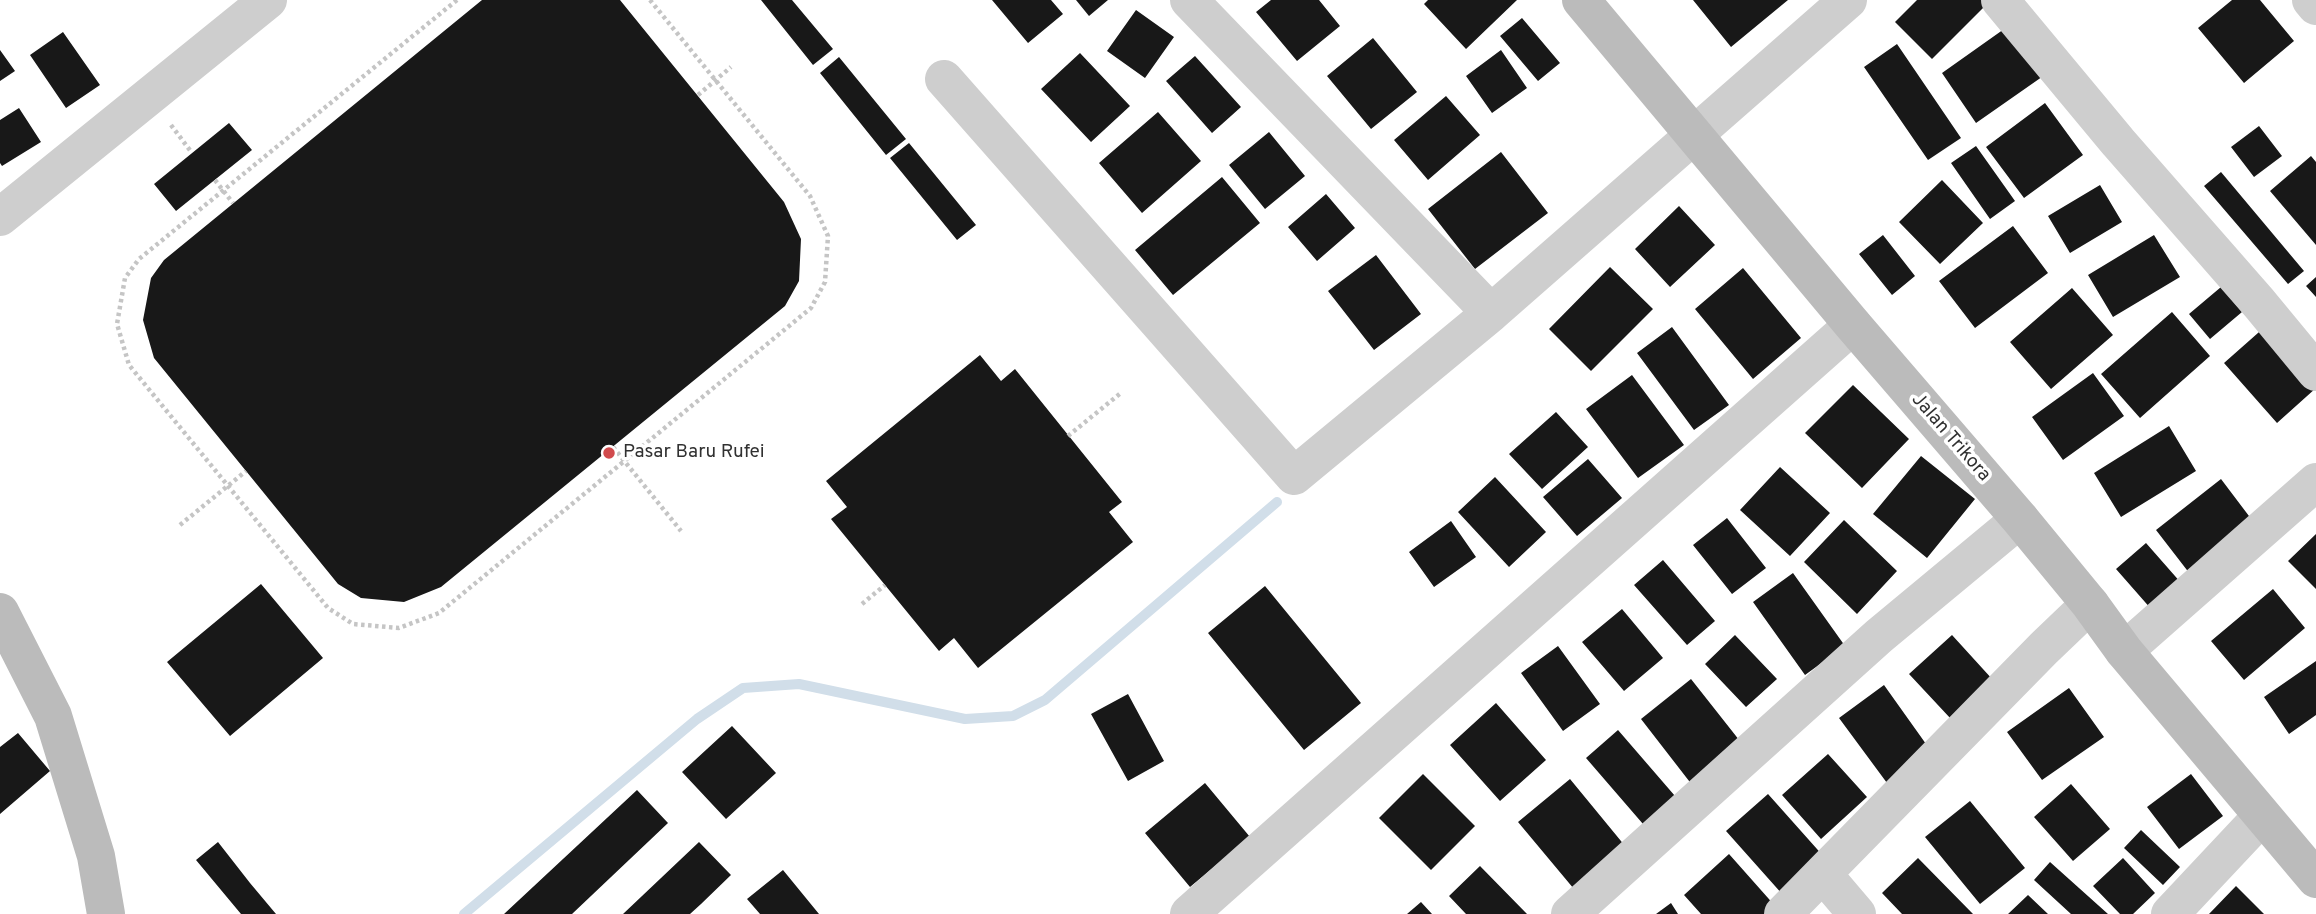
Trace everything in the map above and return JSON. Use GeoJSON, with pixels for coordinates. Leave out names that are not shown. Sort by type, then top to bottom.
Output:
{"type":"FeatureCollection","features":[{"type":"Feature","properties":{"kind":"street"},"geometry":{"type":"LineString","coordinates":[[0,217],[268,0]]}},
{"type":"Feature","properties":{"kind":"street"},"geometry":{"type":"LineString","coordinates":[[1189,0],[1490,313]]}},
{"type":"Feature","properties":{"kind":"street","name":"Jalan Trikora"},"geometry":{"type":"LineString","coordinates":[[1581,0],[1853,326],[2020,519],[2090,604],[2124,651],[2316,879]]}},
{"type":"Feature","properties":{"kind":"street"},"geometry":{"type":"LineString","coordinates":[[944,79],[1294,477],[1490,313],[1848,0]]}},
{"type":"Feature","properties":{"kind":"street"},"geometry":{"type":"LineString","coordinates":[[2000,0],[2316,372]]}},
{"type":"Feature","properties":{"kind":"street"},"geometry":{"type":"LineString","coordinates":[[2311,0],[2316,6]]}},
{"type":"Feature","properties":{"kind":"street"},"geometry":{"type":"LineString","coordinates":[[1189,914],[1853,326]]}},
{"type":"Feature","properties":{"kind":"street"},"geometry":{"type":"LineString","coordinates":[[2124,651],[2316,482]]}},
{"type":"Feature","properties":{"kind":"street"},"geometry":{"type":"LineString","coordinates":[[1570,914],[1879,636],[2020,519]]}},
{"type":"Feature","properties":{"kind":"street"},"geometry":{"type":"LineString","coordinates":[[1783,914],[2090,604]]}},
{"type":"Feature","properties":{"kind":"street"},"geometry":{"type":"LineString","coordinates":[[0,612],[53,716],[96,856],[106,914]]}},
{"type":"Feature","properties":{"kind":"street"},"geometry":{"type":"LineString","coordinates":[[2170,914],[2262,816]]}},
{"type":"Feature","properties":{"kind":"street"},"geometry":{"type":"LineString","coordinates":[[1822,874],[1857,914]]}},
{"type":"Feature","properties":{"kind":"path"},"geometry":{"type":"LineString","coordinates":[[457,0],[139,259],[125,278],[117,324],[129,365],[328,608],[353,624],[399,628],[439,612],[811,309],[825,282],[828,236],[810,196],[650,0]]}},
{"type":"Feature","properties":{"kind":"path"},"geometry":{"type":"LineString","coordinates":[[698,95],[731,67]]}},
{"type":"Feature","properties":{"kind":"path"},"geometry":{"type":"LineString","coordinates":[[215,180],[233,203]]}},
{"type":"Feature","properties":{"kind":"path"},"geometry":{"type":"LineString","coordinates":[[1068,436],[1122,392]]}},
{"type":"Feature","properties":{"kind":"path"},"geometry":{"type":"LineString","coordinates":[[613,447],[681,531]]}},
{"type":"Feature","properties":{"kind":"path"},"geometry":{"type":"LineString","coordinates":[[180,525],[246,471]]}},
{"type":"Feature","properties":{"kind":"path"},"geometry":{"type":"LineString","coordinates":[[862,604],[885,585]]}},
{"type":"Feature","properties":{"kind":"building"},"geometry":{"type":"Polygon","coordinates":[[[482,0],[620,0],[784,202],[801,239],[799,281],[785,306],[441,587],[404,602],[361,598],[338,584],[154,358],[143,320],[151,278],[164,260],[482,0]]]}},
{"type":"Feature","properties":{"kind":"building"},"geometry":{"type":"Polygon","coordinates":[[[761,0],[792,0],[833,49],[813,65],[761,0]]]}},
{"type":"Feature","properties":{"kind":"building"},"geometry":{"type":"Polygon","coordinates":[[[992,0],[1051,0],[1063,14],[1028,43],[992,0]]]}},
{"type":"Feature","properties":{"kind":"building"},"geometry":{"type":"Polygon","coordinates":[[[1076,0],[1108,0],[1089,16],[1076,0]]]}},
{"type":"Feature","properties":{"kind":"building"},"geometry":{"type":"Polygon","coordinates":[[[1271,0],[1319,0],[1340,26],[1297,61],[1256,12],[1271,0]]]}},
{"type":"Feature","properties":{"kind":"building"},"geometry":{"type":"Polygon","coordinates":[[[1428,0],[1517,0],[1466,49],[1424,4],[1428,0]]]}},
{"type":"Feature","properties":{"kind":"building"},"geometry":{"type":"Polygon","coordinates":[[[1693,0],[1788,0],[1731,47],[1693,0]]]}},
{"type":"Feature","properties":{"kind":"building"},"geometry":{"type":"Polygon","coordinates":[[[1917,0],[1991,0],[1932,59],[1895,22],[1917,0]]]}},
{"type":"Feature","properties":{"kind":"building"},"geometry":{"type":"Polygon","coordinates":[[[2232,0],[2260,0],[2294,41],[2244,83],[2198,28],[2232,0]]]}},
{"type":"Feature","properties":{"kind":"building"},"geometry":{"type":"Polygon","coordinates":[[[1136,10],[1174,37],[1145,78],[1107,51],[1136,10]]]}},
{"type":"Feature","properties":{"kind":"building"},"geometry":{"type":"Polygon","coordinates":[[[1522,18],[1560,63],[1538,81],[1500,36],[1522,18]]]}},
{"type":"Feature","properties":{"kind":"building"},"geometry":{"type":"Polygon","coordinates":[[[2014,22],[2049,72],[1976,123],[1942,73],[2014,22]]]}},
{"type":"Feature","properties":{"kind":"building"},"geometry":{"type":"Polygon","coordinates":[[[63,32],[100,85],[66,108],[30,55],[63,32]]]}},
{"type":"Feature","properties":{"kind":"building"},"geometry":{"type":"Polygon","coordinates":[[[1373,38],[1417,92],[1371,129],[1327,76],[1373,38]]]}},
{"type":"Feature","properties":{"kind":"building"},"geometry":{"type":"Polygon","coordinates":[[[1897,44],[1961,138],[1928,160],[1864,67],[1897,44]]]}},
{"type":"Feature","properties":{"kind":"building"},"geometry":{"type":"Polygon","coordinates":[[[0,50],[15,71],[0,81],[0,50]]]}},
{"type":"Feature","properties":{"kind":"building"},"geometry":{"type":"Polygon","coordinates":[[[1501,50],[1527,88],[1492,113],[1466,76],[1501,50]]]}},
{"type":"Feature","properties":{"kind":"building"},"geometry":{"type":"Polygon","coordinates":[[[1080,53],[1130,106],[1091,142],[1041,89],[1080,53]]]}},
{"type":"Feature","properties":{"kind":"building"},"geometry":{"type":"Polygon","coordinates":[[[1195,56],[1241,107],[1212,133],[1166,81],[1195,56]]]}},
{"type":"Feature","properties":{"kind":"building"},"geometry":{"type":"Polygon","coordinates":[[[839,57],[906,139],[886,155],[820,73],[839,57]]]}},
{"type":"Feature","properties":{"kind":"building"},"geometry":{"type":"Polygon","coordinates":[[[1446,96],[1480,135],[1428,180],[1394,140],[1446,96]]]}},
{"type":"Feature","properties":{"kind":"building"},"geometry":{"type":"Polygon","coordinates":[[[2045,103],[2083,155],[2024,198],[1986,147],[2045,103]]]}},
{"type":"Feature","properties":{"kind":"building"},"geometry":{"type":"Polygon","coordinates":[[[19,108],[41,142],[2,166],[0,120],[19,108]]]}},
{"type":"Feature","properties":{"kind":"building"},"geometry":{"type":"Polygon","coordinates":[[[1158,112],[1201,161],[1142,213],[1099,163],[1158,112]]]}},
{"type":"Feature","properties":{"kind":"building"},"geometry":{"type":"Polygon","coordinates":[[[229,123],[252,150],[176,211],[154,184],[229,123]]]}},
{"type":"Feature","properties":{"kind":"building"},"geometry":{"type":"Polygon","coordinates":[[[2259,126],[2282,156],[2254,177],[2231,147],[2259,126]]]}},
{"type":"Feature","properties":{"kind":"building"},"geometry":{"type":"Polygon","coordinates":[[[1269,132],[1305,176],[1265,209],[1229,165],[1269,132]]]}},
{"type":"Feature","properties":{"kind":"building"},"geometry":{"type":"Polygon","coordinates":[[[909,143],[976,225],[957,240],[890,158],[909,143]]]}},
{"type":"Feature","properties":{"kind":"building"},"geometry":{"type":"Polygon","coordinates":[[[1976,146],[2015,201],[1990,219],[1951,163],[1976,146]]]}},
{"type":"Feature","properties":{"kind":"building"},"geometry":{"type":"Polygon","coordinates":[[[1501,152],[1548,213],[1475,269],[1428,209],[1501,152]]]}},
{"type":"Feature","properties":{"kind":"building"},"geometry":{"type":"Polygon","coordinates":[[[2311,156],[2316,162],[2316,245],[2270,191],[2311,156]]]}},
{"type":"Feature","properties":{"kind":"building"},"geometry":{"type":"Polygon","coordinates":[[[2221,172],[2304,271],[2288,284],[2204,186],[2221,172]]]}},
{"type":"Feature","properties":{"kind":"building"},"geometry":{"type":"Polygon","coordinates":[[[1222,177],[1260,223],[1173,295],[1135,250],[1222,177]]]}},
{"type":"Feature","properties":{"kind":"building"},"geometry":{"type":"Polygon","coordinates":[[[1942,180],[1983,223],[1940,264],[1899,222],[1942,180]]]}},
{"type":"Feature","properties":{"kind":"building"},"geometry":{"type":"Polygon","coordinates":[[[2100,185],[2122,222],[2070,253],[2048,216],[2100,185]]]}},
{"type":"Feature","properties":{"kind":"building"},"geometry":{"type":"Polygon","coordinates":[[[1326,194],[1355,228],[1317,261],[1288,227],[1326,194]]]}},
{"type":"Feature","properties":{"kind":"building"},"geometry":{"type":"Polygon","coordinates":[[[1679,206],[1715,245],[1670,287],[1635,249],[1679,206]]]}},
{"type":"Feature","properties":{"kind":"building"},"geometry":{"type":"Polygon","coordinates":[[[2013,226],[2048,273],[1975,328],[1939,281],[2013,226]]]}},
{"type":"Feature","properties":{"kind":"building"},"geometry":{"type":"Polygon","coordinates":[[[1883,235],[1915,276],[1892,295],[1859,254],[1883,235]]]}},
{"type":"Feature","properties":{"kind":"building"},"geometry":{"type":"Polygon","coordinates":[[[2154,235],[2180,277],[2113,317],[2088,275],[2154,235]]]}},
{"type":"Feature","properties":{"kind":"building"},"geometry":{"type":"Polygon","coordinates":[[[1376,255],[1421,314],[1374,350],[1328,291],[1376,255]]]}},
{"type":"Feature","properties":{"kind":"building"},"geometry":{"type":"Polygon","coordinates":[[[1610,267],[1653,309],[1591,371],[1549,329],[1610,267]]]}},
{"type":"Feature","properties":{"kind":"building"},"geometry":{"type":"Polygon","coordinates":[[[1743,268],[1801,338],[1753,379],[1695,309],[1743,268]]]}},
{"type":"Feature","properties":{"kind":"building"},"geometry":{"type":"Polygon","coordinates":[[[2316,277],[2316,297],[2306,286],[2316,277]]]}},
{"type":"Feature","properties":{"kind":"building"},"geometry":{"type":"Polygon","coordinates":[[[2221,287],[2242,312],[2210,339],[2189,314],[2221,287]]]}},
{"type":"Feature","properties":{"kind":"building"},"geometry":{"type":"Polygon","coordinates":[[[2072,288],[2113,335],[2051,389],[2010,342],[2072,288]]]}},
{"type":"Feature","properties":{"kind":"building"},"geometry":{"type":"Polygon","coordinates":[[[2172,312],[2210,356],[2140,418],[2101,374],[2172,312]]]}},
{"type":"Feature","properties":{"kind":"building"},"geometry":{"type":"Polygon","coordinates":[[[2267,325],[2316,388],[2277,423],[2224,363],[2267,325]]]}},
{"type":"Feature","properties":{"kind":"building"},"geometry":{"type":"Polygon","coordinates":[[[1672,327],[1729,405],[1694,430],[1637,353],[1672,327]]]}},
{"type":"Feature","properties":{"kind":"building"},"geometry":{"type":"Polygon","coordinates":[[[980,355],[1001,381],[1015,369],[1122,502],[1109,512],[1133,542],[978,668],[954,638],[939,651],[831,519],[847,507],[826,481],[980,355]]]}},
{"type":"Feature","properties":{"kind":"building"},"geometry":{"type":"Polygon","coordinates":[[[2093,373],[2124,416],[2063,460],[2032,417],[2093,373]]]}},
{"type":"Feature","properties":{"kind":"building"},"geometry":{"type":"Polygon","coordinates":[[[1632,375],[1684,445],[1638,478],[1586,409],[1632,375]]]}},
{"type":"Feature","properties":{"kind":"building"},"geometry":{"type":"Polygon","coordinates":[[[1853,385],[1909,439],[1862,488],[1805,433],[1853,385]]]}},
{"type":"Feature","properties":{"kind":"building"},"geometry":{"type":"Polygon","coordinates":[[[1556,412],[1588,447],[1542,489],[1509,454],[1556,412]]]}},
{"type":"Feature","properties":{"kind":"building"},"geometry":{"type":"Polygon","coordinates":[[[2169,426],[2196,471],[2121,517],[2094,473],[2169,426]]]}},
{"type":"Feature","properties":{"kind":"building"},"geometry":{"type":"Polygon","coordinates":[[[1921,456],[1975,499],[1927,558],[1873,514],[1921,456]]]}},
{"type":"Feature","properties":{"kind":"building"},"geometry":{"type":"Polygon","coordinates":[[[1588,459],[1622,498],[1577,536],[1543,497],[1588,459]]]}},
{"type":"Feature","properties":{"kind":"building"},"geometry":{"type":"Polygon","coordinates":[[[1780,467],[1830,513],[1790,556],[1740,510],[1780,467]]]}},
{"type":"Feature","properties":{"kind":"building"},"geometry":{"type":"Polygon","coordinates":[[[1495,477],[1546,532],[1509,567],[1458,512],[1495,477]]]}},
{"type":"Feature","properties":{"kind":"building"},"geometry":{"type":"Polygon","coordinates":[[[2221,479],[2255,524],[2190,574],[2156,530],[2221,479]]]}},
{"type":"Feature","properties":{"kind":"building"},"geometry":{"type":"Polygon","coordinates":[[[1727,518],[1766,568],[1732,594],[1693,545],[1727,518]]]}},
{"type":"Feature","properties":{"kind":"building"},"geometry":{"type":"Polygon","coordinates":[[[1844,520],[1897,571],[1857,614],[1804,562],[1844,520]]]}},
{"type":"Feature","properties":{"kind":"building"},"geometry":{"type":"Polygon","coordinates":[[[1451,521],[1476,557],[1434,587],[1409,552],[1451,521]]]}},
{"type":"Feature","properties":{"kind":"building"},"geometry":{"type":"Polygon","coordinates":[[[2316,534],[2316,589],[2288,561],[2316,534]]]}},
{"type":"Feature","properties":{"kind":"building"},"geometry":{"type":"Polygon","coordinates":[[[2146,543],[2182,584],[2152,610],[2116,569],[2146,543]]]}},
{"type":"Feature","properties":{"kind":"building"},"geometry":{"type":"Polygon","coordinates":[[[1663,560],[1715,621],[1687,645],[1634,585],[1663,560]]]}},
{"type":"Feature","properties":{"kind":"building"},"geometry":{"type":"Polygon","coordinates":[[[1793,573],[1845,646],[1805,675],[1753,602],[1793,573]]]}},
{"type":"Feature","properties":{"kind":"building"},"geometry":{"type":"Polygon","coordinates":[[[261,584],[323,658],[230,736],[167,662],[261,584]]]}},
{"type":"Feature","properties":{"kind":"building"},"geometry":{"type":"Polygon","coordinates":[[[1265,586],[1361,703],[1304,750],[1208,633],[1265,586]]]}},
{"type":"Feature","properties":{"kind":"building"},"geometry":{"type":"Polygon","coordinates":[[[2273,589],[2305,628],[2244,680],[2211,641],[2273,589]]]}},
{"type":"Feature","properties":{"kind":"building"},"geometry":{"type":"Polygon","coordinates":[[[1622,609],[1663,658],[1624,691],[1582,642],[1622,609]]]}},
{"type":"Feature","properties":{"kind":"building"},"geometry":{"type":"Polygon","coordinates":[[[1735,635],[1777,679],[1746,707],[1705,664],[1735,635]]]}},
{"type":"Feature","properties":{"kind":"building"},"geometry":{"type":"Polygon","coordinates":[[[1952,635],[1993,680],[1951,719],[1909,674],[1952,635]]]}},
{"type":"Feature","properties":{"kind":"building"},"geometry":{"type":"Polygon","coordinates":[[[1558,646],[1600,704],[1563,731],[1521,673],[1558,646]]]}},
{"type":"Feature","properties":{"kind":"building"},"geometry":{"type":"Polygon","coordinates":[[[2316,661],[2316,715],[2289,734],[2264,697],[2316,661]]]}},
{"type":"Feature","properties":{"kind":"building"},"geometry":{"type":"Polygon","coordinates":[[[1691,679],[1747,750],[1696,790],[1641,719],[1691,679]]]}},
{"type":"Feature","properties":{"kind":"building"},"geometry":{"type":"Polygon","coordinates":[[[1884,685],[1931,751],[1887,783],[1839,718],[1884,685]]]}},
{"type":"Feature","properties":{"kind":"building"},"geometry":{"type":"Polygon","coordinates":[[[2069,688],[2104,737],[2042,780],[2007,732],[2069,688]]]}},
{"type":"Feature","properties":{"kind":"building"},"geometry":{"type":"Polygon","coordinates":[[[1128,694],[1164,761],[1128,781],[1091,714],[1128,694]]]}},
{"type":"Feature","properties":{"kind":"building"},"geometry":{"type":"Polygon","coordinates":[[[1496,703],[1546,760],[1500,801],[1450,745],[1496,703]]]}},
{"type":"Feature","properties":{"kind":"building"},"geometry":{"type":"Polygon","coordinates":[[[732,726],[776,773],[726,819],[682,772],[732,726]]]}},
{"type":"Feature","properties":{"kind":"building"},"geometry":{"type":"Polygon","coordinates":[[[1618,730],[1675,796],[1643,824],[1586,758],[1618,730]]]}},
{"type":"Feature","properties":{"kind":"building"},"geometry":{"type":"Polygon","coordinates":[[[18,733],[50,771],[0,814],[0,747],[18,733]]]}},
{"type":"Feature","properties":{"kind":"building"},"geometry":{"type":"Polygon","coordinates":[[[1828,754],[1867,797],[1821,839],[1782,795],[1828,754]]]}},
{"type":"Feature","properties":{"kind":"building"},"geometry":{"type":"Polygon","coordinates":[[[1423,774],[1475,826],[1431,870],[1379,818],[1423,774]]]}},
{"type":"Feature","properties":{"kind":"building"},"geometry":{"type":"Polygon","coordinates":[[[2191,774],[2223,816],[2179,849],[2147,807],[2191,774]]]}},
{"type":"Feature","properties":{"kind":"building"},"geometry":{"type":"Polygon","coordinates":[[[1570,779],[1630,852],[1579,895],[1518,822],[1570,779]]]}},
{"type":"Feature","properties":{"kind":"building"},"geometry":{"type":"Polygon","coordinates":[[[1205,783],[1250,837],[1190,887],[1145,833],[1205,783]]]}},
{"type":"Feature","properties":{"kind":"building"},"geometry":{"type":"Polygon","coordinates":[[[2071,784],[2110,829],[2073,861],[2034,817],[2071,784]]]}},
{"type":"Feature","properties":{"kind":"building"},"geometry":{"type":"Polygon","coordinates":[[[637,790],[668,823],[572,914],[504,914],[637,790]]]}},
{"type":"Feature","properties":{"kind":"building"},"geometry":{"type":"Polygon","coordinates":[[[1768,794],[1825,858],[1783,895],[1726,831],[1768,794]]]}},
{"type":"Feature","properties":{"kind":"building"},"geometry":{"type":"Polygon","coordinates":[[[1970,801],[2025,868],[1980,904],[1925,837],[1970,801]]]}},
{"type":"Feature","properties":{"kind":"building"},"geometry":{"type":"Polygon","coordinates":[[[2141,830],[2180,867],[2163,885],[2124,848],[2141,830]]]}},
{"type":"Feature","properties":{"kind":"building"},"geometry":{"type":"Polygon","coordinates":[[[218,842],[276,914],[241,914],[196,860],[218,842]]]}},
{"type":"Feature","properties":{"kind":"building"},"geometry":{"type":"Polygon","coordinates":[[[699,842],[731,875],[701,904],[690,914],[623,914],[699,842]]]}},
{"type":"Feature","properties":{"kind":"building"},"geometry":{"type":"Polygon","coordinates":[[[1729,854],[1776,907],[1768,914],[1701,914],[1684,895],[1729,854]]]}},
{"type":"Feature","properties":{"kind":"building"},"geometry":{"type":"Polygon","coordinates":[[[1918,858],[1973,914],[1902,914],[1882,893],[1918,858]]]}},
{"type":"Feature","properties":{"kind":"building"},"geometry":{"type":"Polygon","coordinates":[[[2123,858],[2155,893],[2133,914],[2120,914],[2093,886],[2123,858]]]}},
{"type":"Feature","properties":{"kind":"building"},"geometry":{"type":"Polygon","coordinates":[[[2050,862],[2108,914],[2071,914],[2034,880],[2050,862]]]}},
{"type":"Feature","properties":{"kind":"building"},"geometry":{"type":"Polygon","coordinates":[[[1480,866],[1527,914],[1466,914],[1449,896],[1480,866]]]}},
{"type":"Feature","properties":{"kind":"building"},"geometry":{"type":"Polygon","coordinates":[[[783,870],[819,914],[760,914],[747,899],[783,870]]]}},
{"type":"Feature","properties":{"kind":"building"},"geometry":{"type":"Polygon","coordinates":[[[2236,886],[2264,914],[2209,914],[2236,886]]]}},
{"type":"Feature","properties":{"kind":"building"},"geometry":{"type":"Polygon","coordinates":[[[2028,895],[2048,914],[2008,914],[2028,895]]]}},
{"type":"Feature","properties":{"kind":"building"},"geometry":{"type":"Polygon","coordinates":[[[1421,902],[1432,914],[1407,914],[1421,902]]]}},
{"type":"Feature","properties":{"kind":"building"},"geometry":{"type":"Polygon","coordinates":[[[1671,903],[1678,914],[1656,914],[1671,903]]]}},
{"type":"Feature","properties":{"kind":"waterway"},"geometry":{"type":"LineString","coordinates":[[464,914],[697,719],[743,688],[799,684],[965,719],[1013,716],[1045,700],[1277,502]]}},
{"type":"Feature","properties":{"kind":"place","name":"Pasar Baru Rufei"},"geometry":{"type":"Point","coordinates":[609,453]}}]}
